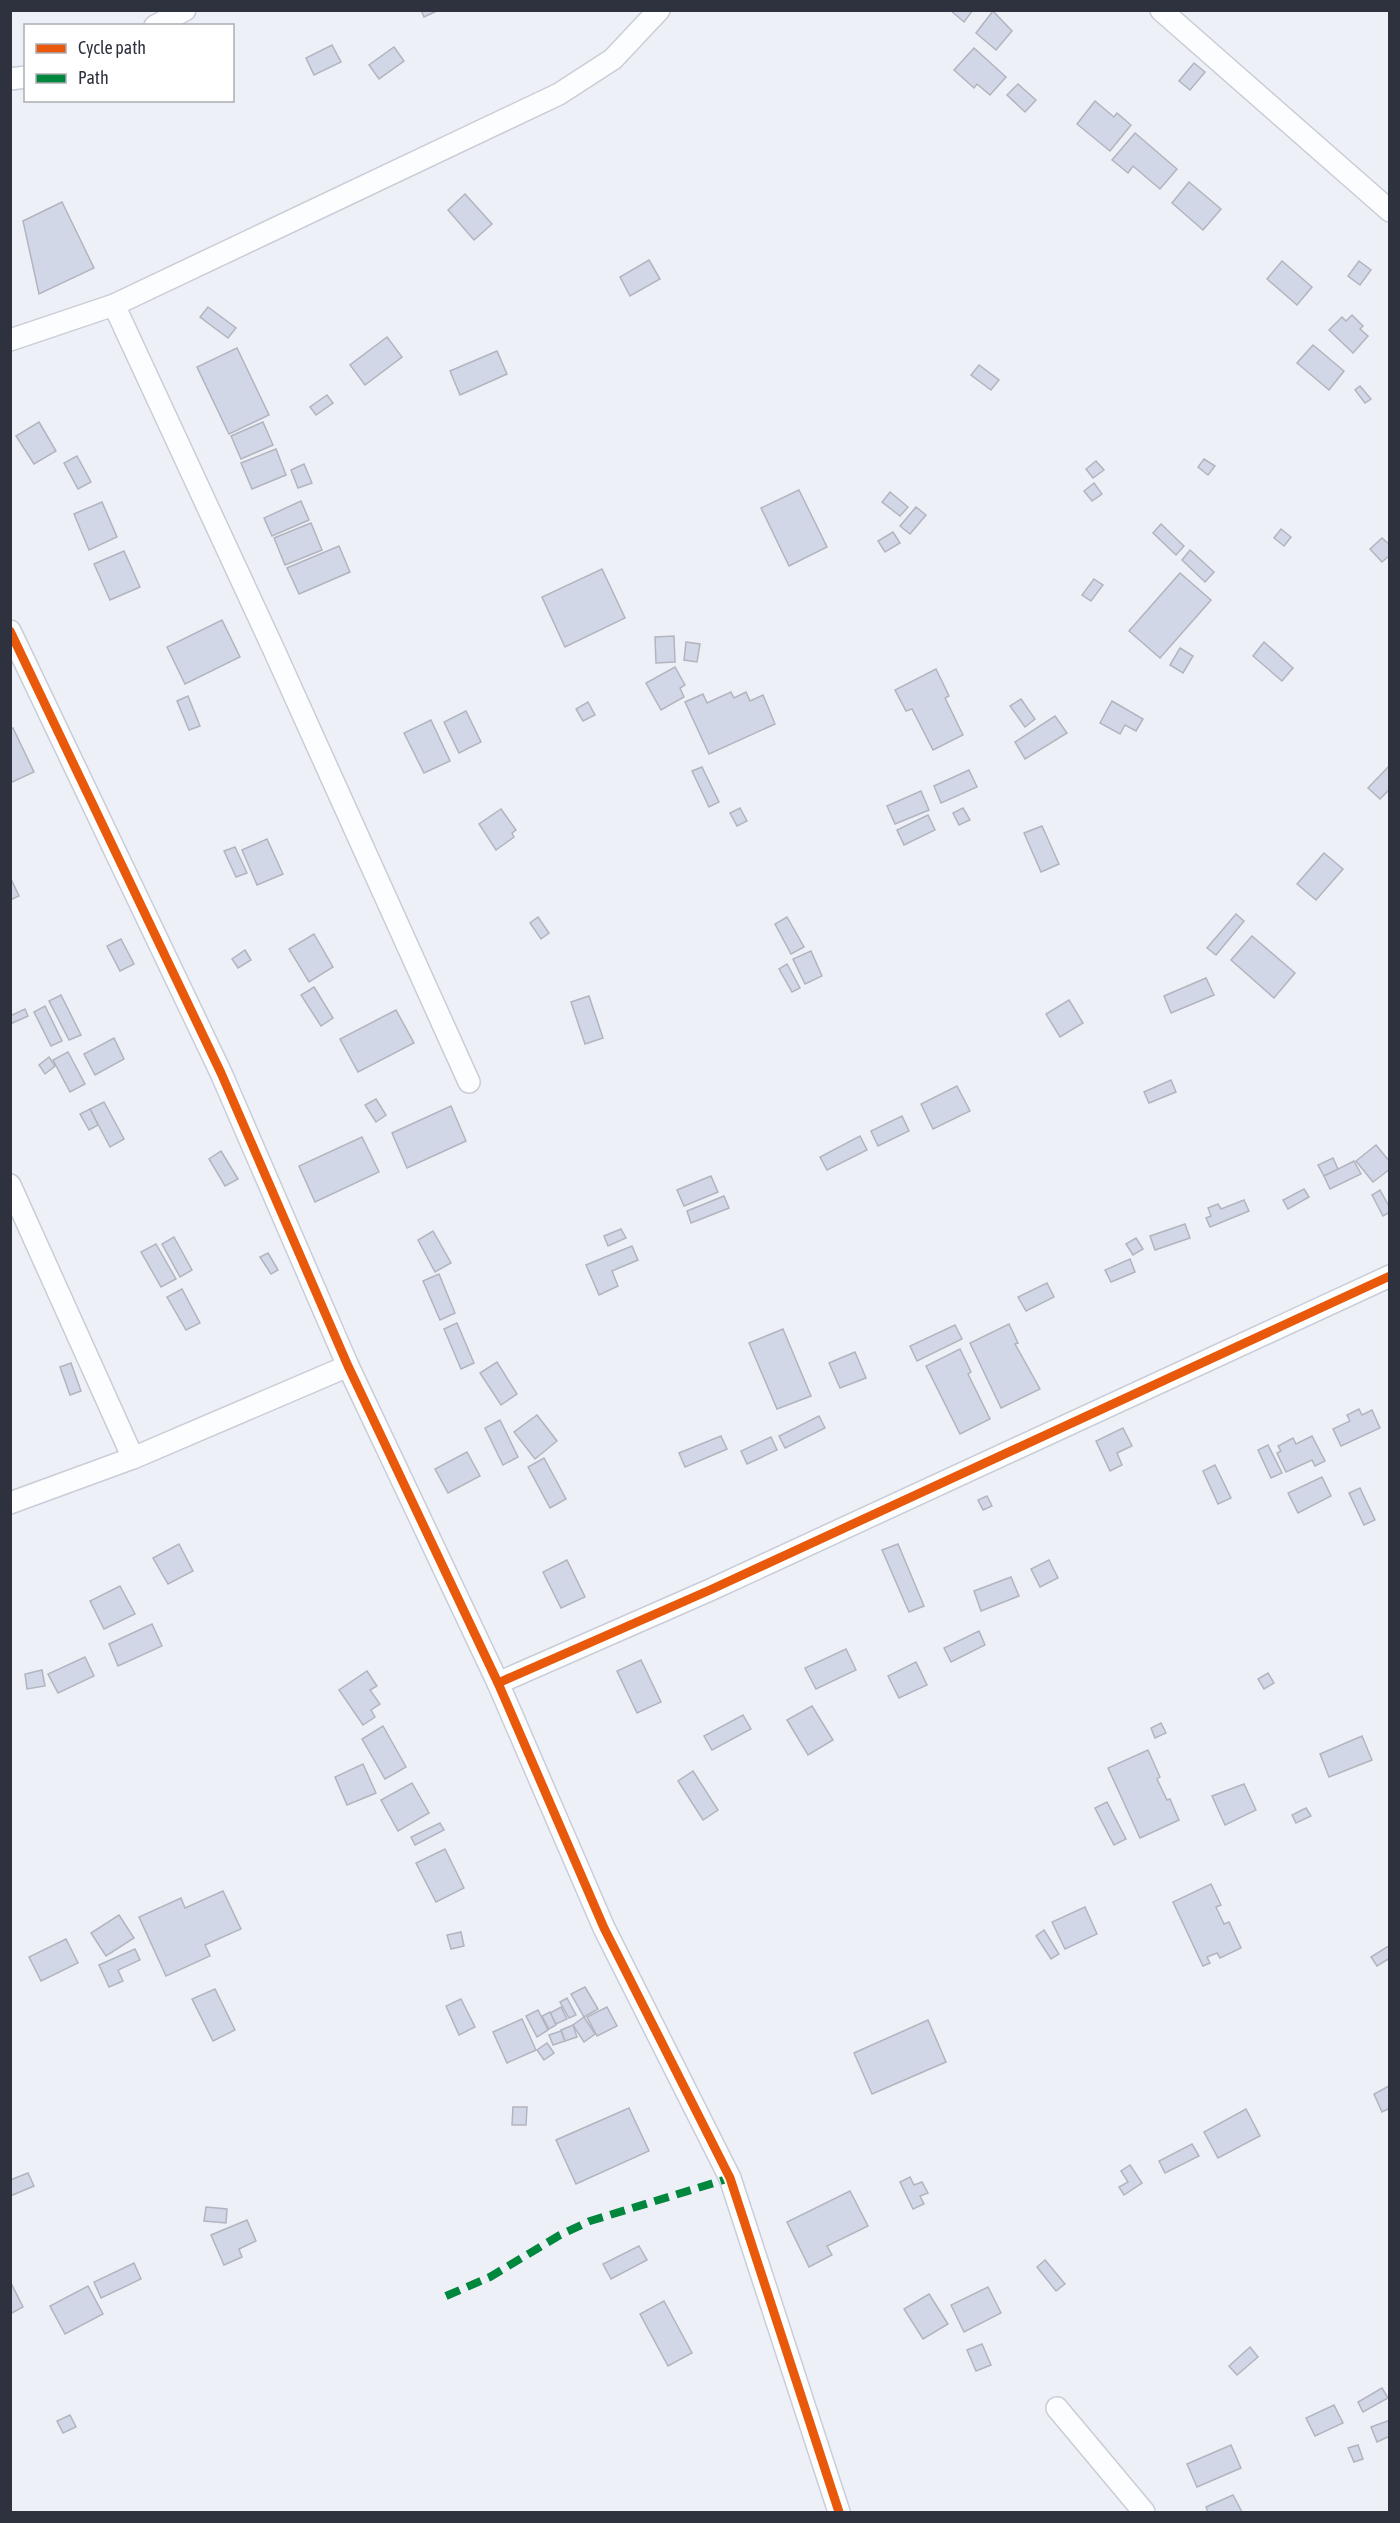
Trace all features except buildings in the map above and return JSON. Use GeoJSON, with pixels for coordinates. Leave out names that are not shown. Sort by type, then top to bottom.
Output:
{"type":"FeatureCollection","features":[{"type":"Feature","properties":{"kind":"street"},"geometry":{"type":"LineString","coordinates":[[159,24],[185,10]]}},
{"type":"Feature","properties":{"kind":"street"},"geometry":{"type":"LineString","coordinates":[[10,340],[114,305],[560,94],[613,59],[659,10]]}},
{"type":"Feature","properties":{"kind":"street"},"geometry":{"type":"LineString","coordinates":[[1161,10],[1389,211]]}},
{"type":"Feature","properties":{"kind":"street"},"geometry":{"type":"LineString","coordinates":[[114,305],[273,648],[469,1083]]}},
{"type":"Feature","properties":{"kind":"street"},"geometry":{"type":"LineString","coordinates":[[10,631],[221,1072],[348,1366],[498,1683],[604,1929],[730,2178],[839,2512]]}},
{"type":"Feature","properties":{"kind":"street"},"geometry":{"type":"LineString","coordinates":[[10,1185],[133,1458]]}},
{"type":"Feature","properties":{"kind":"street"},"geometry":{"type":"LineString","coordinates":[[498,1683],[710,1590],[1389,1276]]}},
{"type":"Feature","properties":{"kind":"street"},"geometry":{"type":"LineString","coordinates":[[10,1503],[133,1458],[348,1366]]}},
{"type":"Feature","properties":{"kind":"street"},"geometry":{"type":"LineString","coordinates":[[1057,2408],[1144,2512]]}},
{"type":"Feature","properties":{"kind":"marked path"},"geometry":{"type":"LineString","coordinates":[[446,2296],[490,2277],[560,2235],[590,2221],[730,2178]]}},
{"type":"Feature","properties":{"kind":"cycle path"},"geometry":{"type":"LineString","coordinates":[[10,631],[221,1073],[348,1366],[498,1683],[604,1928],[730,2178],[839,2512]]}},
{"type":"Feature","properties":{"kind":"cycle path"},"geometry":{"type":"LineString","coordinates":[[498,1683],[710,1590],[1390,1276]]}}]}
